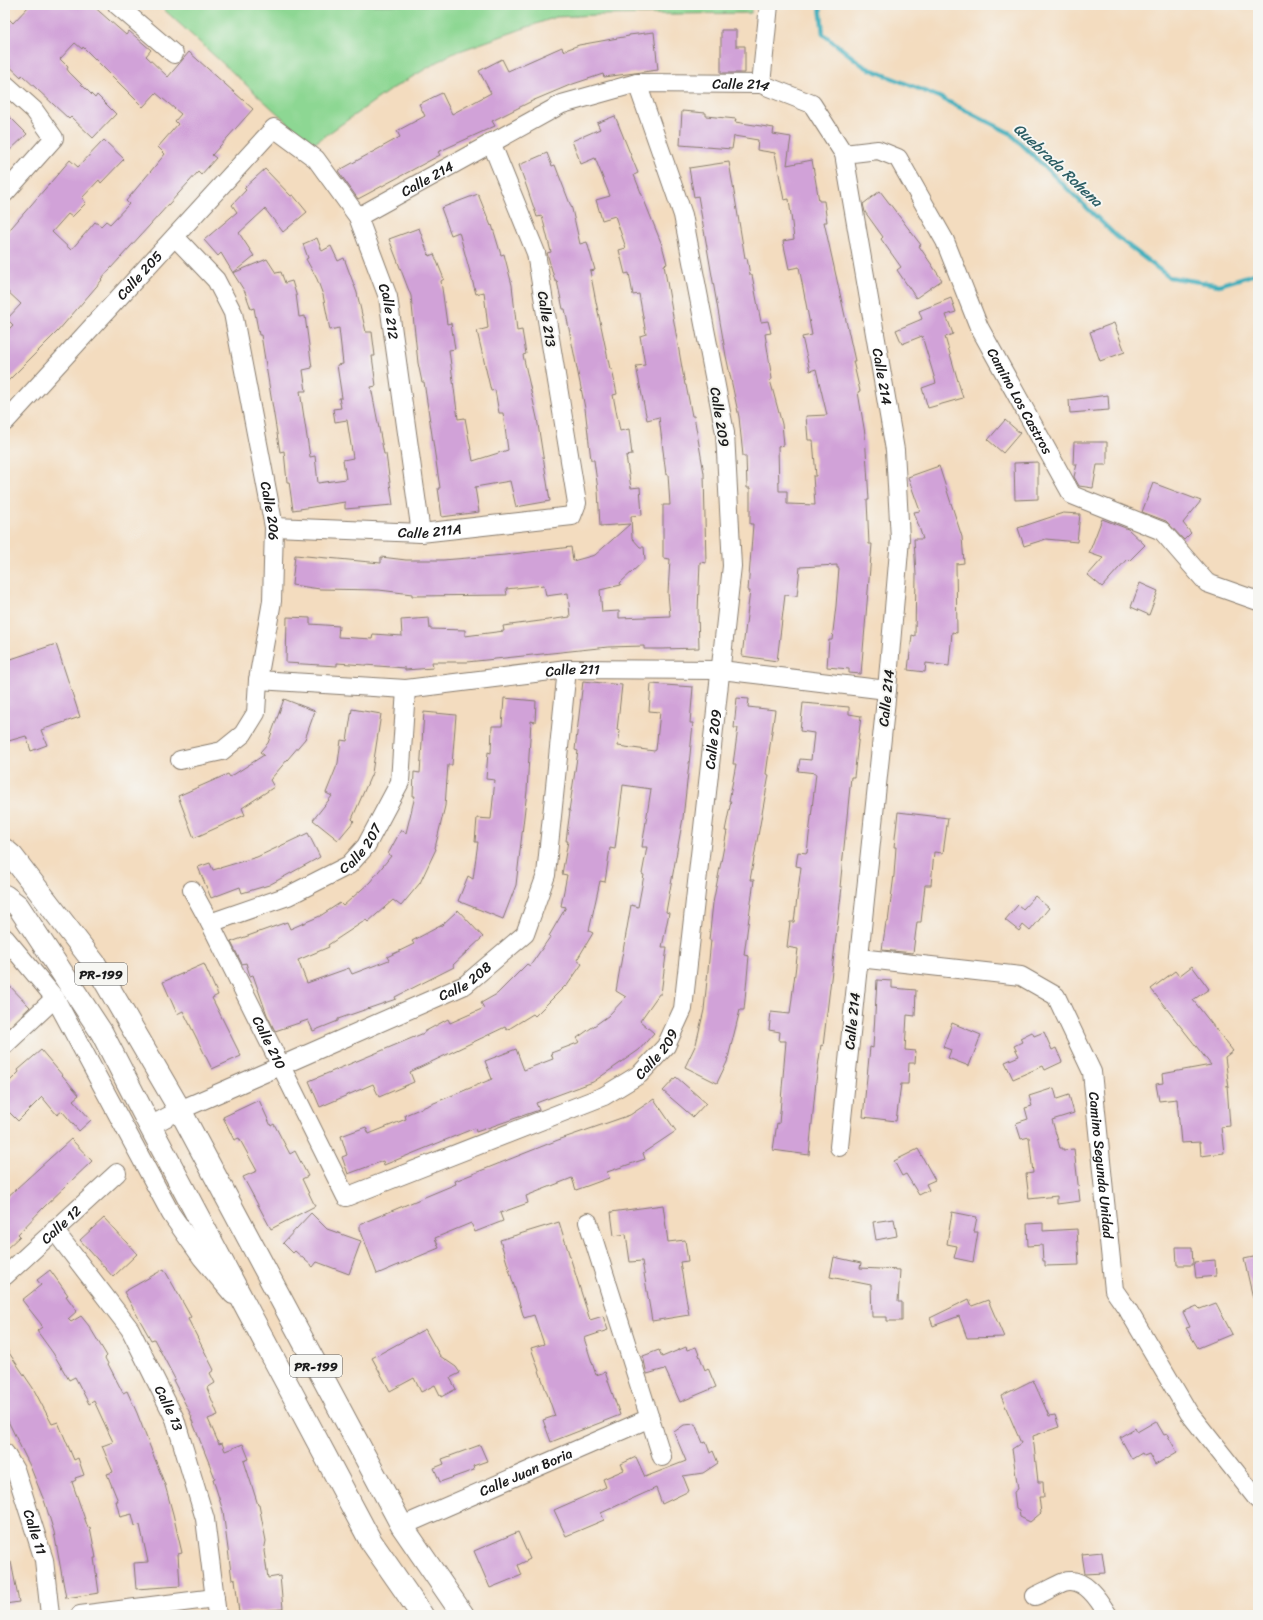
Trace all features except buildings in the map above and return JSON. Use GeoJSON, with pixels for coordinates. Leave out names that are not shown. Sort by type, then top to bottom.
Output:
{"type":"FeatureCollection","features":[{"type":"Feature","properties":{"kind":"main road","name":"PR-199"},"geometry":{"type":"LineString","coordinates":[[5,850],[12,856],[95,964],[180,1110],[402,1526],[463,1615]]}},
{"type":"Feature","properties":{"kind":"main road","name":"PR-199"},"geometry":{"type":"LineString","coordinates":[[5,896],[18,906],[102,1033],[249,1314],[370,1540],[422,1615]]}},
{"type":"Feature","properties":{"kind":"street"},"geometry":{"type":"LineString","coordinates":[[761,84],[769,5]]}},
{"type":"Feature","properties":{"kind":"street"},"geometry":{"type":"LineString","coordinates":[[127,8],[174,54]]}},
{"type":"Feature","properties":{"kind":"street","name":"Calle 214"},"geometry":{"type":"LineString","coordinates":[[358,217],[562,104],[637,83],[761,84],[812,104],[844,154],[895,450],[900,539],[887,690],[839,1147]]}},
{"type":"Feature","properties":{"kind":"street","name":"Calle 209"},"geometry":{"type":"LineString","coordinates":[[346,1197],[604,1096],[640,1074],[666,1046],[683,1009],[732,566],[725,433],[683,215],[637,83]]}},
{"type":"Feature","properties":{"kind":"street"},"geometry":{"type":"LineString","coordinates":[[5,84],[34,110],[54,138],[5,193]]}},
{"type":"Feature","properties":{"kind":"street","name":"Calle 212"},"geometry":{"type":"LineString","coordinates":[[274,128],[316,159],[358,217],[388,297],[421,533]]}},
{"type":"Feature","properties":{"kind":"street","name":"Calle 205"},"geometry":{"type":"LineString","coordinates":[[5,422],[274,128]]}},
{"type":"Feature","properties":{"kind":"street","name":"Calle 213"},"geometry":{"type":"LineString","coordinates":[[491,142],[536,254],[577,503]]}},
{"type":"Feature","properties":{"kind":"street","name":"Camino Los Castros"},"geometry":{"type":"LineString","coordinates":[[844,154],[878,150],[898,158],[945,241],[979,327],[1072,495],[1162,531],[1207,583],[1258,601]]}},
{"type":"Feature","properties":{"kind":"street","name":"Calle 206"},"geometry":{"type":"LineString","coordinates":[[175,237],[216,280],[233,313],[274,527],[272,601],[258,680],[256,713],[243,734],[222,751],[180,760]]}},
{"type":"Feature","properties":{"kind":"street","name":"Calle 211A"},"geometry":{"type":"LineString","coordinates":[[274,527],[421,533],[572,516],[577,503]]}},
{"type":"Feature","properties":{"kind":"street","name":"Calle 211"},"geometry":{"type":"LineString","coordinates":[[258,680],[406,689],[567,669],[721,670],[887,690]]}},
{"type":"Feature","properties":{"kind":"street","name":"Calle 208"},"geometry":{"type":"LineString","coordinates":[[150,1126],[180,1110],[466,985],[526,934],[546,875],[567,669]]}},
{"type":"Feature","properties":{"kind":"street","name":"Calle 207"},"geometry":{"type":"LineString","coordinates":[[210,923],[288,896],[349,865],[366,846],[400,782],[406,689]]}},
{"type":"Feature","properties":{"kind":"street","name":"Calle 210"},"geometry":{"type":"LineString","coordinates":[[192,890],[210,923],[346,1197]]}},
{"type":"Feature","properties":{"kind":"street"},"geometry":{"type":"LineString","coordinates":[[5,938],[55,998],[171,1214],[202,1258],[249,1314]]}},
{"type":"Feature","properties":{"kind":"street","name":"Camino Segunda Unidad"},"geometry":{"type":"LineString","coordinates":[[859,958],[1021,976],[1056,996],[1092,1072],[1114,1290],[1128,1310],[1190,1413],[1258,1500]]}},
{"type":"Feature","properties":{"kind":"street"},"geometry":{"type":"LineString","coordinates":[[5,1045],[55,998]]}},
{"type":"Feature","properties":{"kind":"street","name":"Calle 12"},"geometry":{"type":"LineString","coordinates":[[5,1276],[117,1173]]}},
{"type":"Feature","properties":{"kind":"street"},"geometry":{"type":"LineString","coordinates":[[588,1222],[662,1457]]}},
{"type":"Feature","properties":{"kind":"street","name":"Calle 13"},"geometry":{"type":"LineString","coordinates":[[54,1230],[130,1329],[175,1419],[205,1519],[216,1607]]}},
{"type":"Feature","properties":{"kind":"street","name":"Calle Juan Boria"},"geometry":{"type":"LineString","coordinates":[[402,1526],[650,1418]]}},
{"type":"Feature","properties":{"kind":"street","name":"Calle 11"},"geometry":{"type":"LineString","coordinates":[[5,1453],[16,1472],[44,1560],[50,1615]]}},
{"type":"Feature","properties":{"kind":"street"},"geometry":{"type":"LineString","coordinates":[[1035,1596],[1065,1582],[1081,1583],[1098,1598],[1108,1615]]}},
{"type":"Feature","properties":{"kind":"street"},"geometry":{"type":"LineString","coordinates":[[80,1615],[216,1607]]}},
{"type":"Feature","properties":{"kind":"green space"},"geometry":{"type":"Polygon","coordinates":[[[159,5],[752,5],[751,13],[556,17],[451,54],[390,90],[312,145],[159,5]]]}},
{"type":"Feature","properties":{"kind":"waterway","name":"Quebrada Rohena"},"geometry":{"type":"LineString","coordinates":[[820,5],[823,34],[865,67],[939,97],[1010,133],[1116,236],[1169,277],[1219,285],[1258,273]]}}]}
